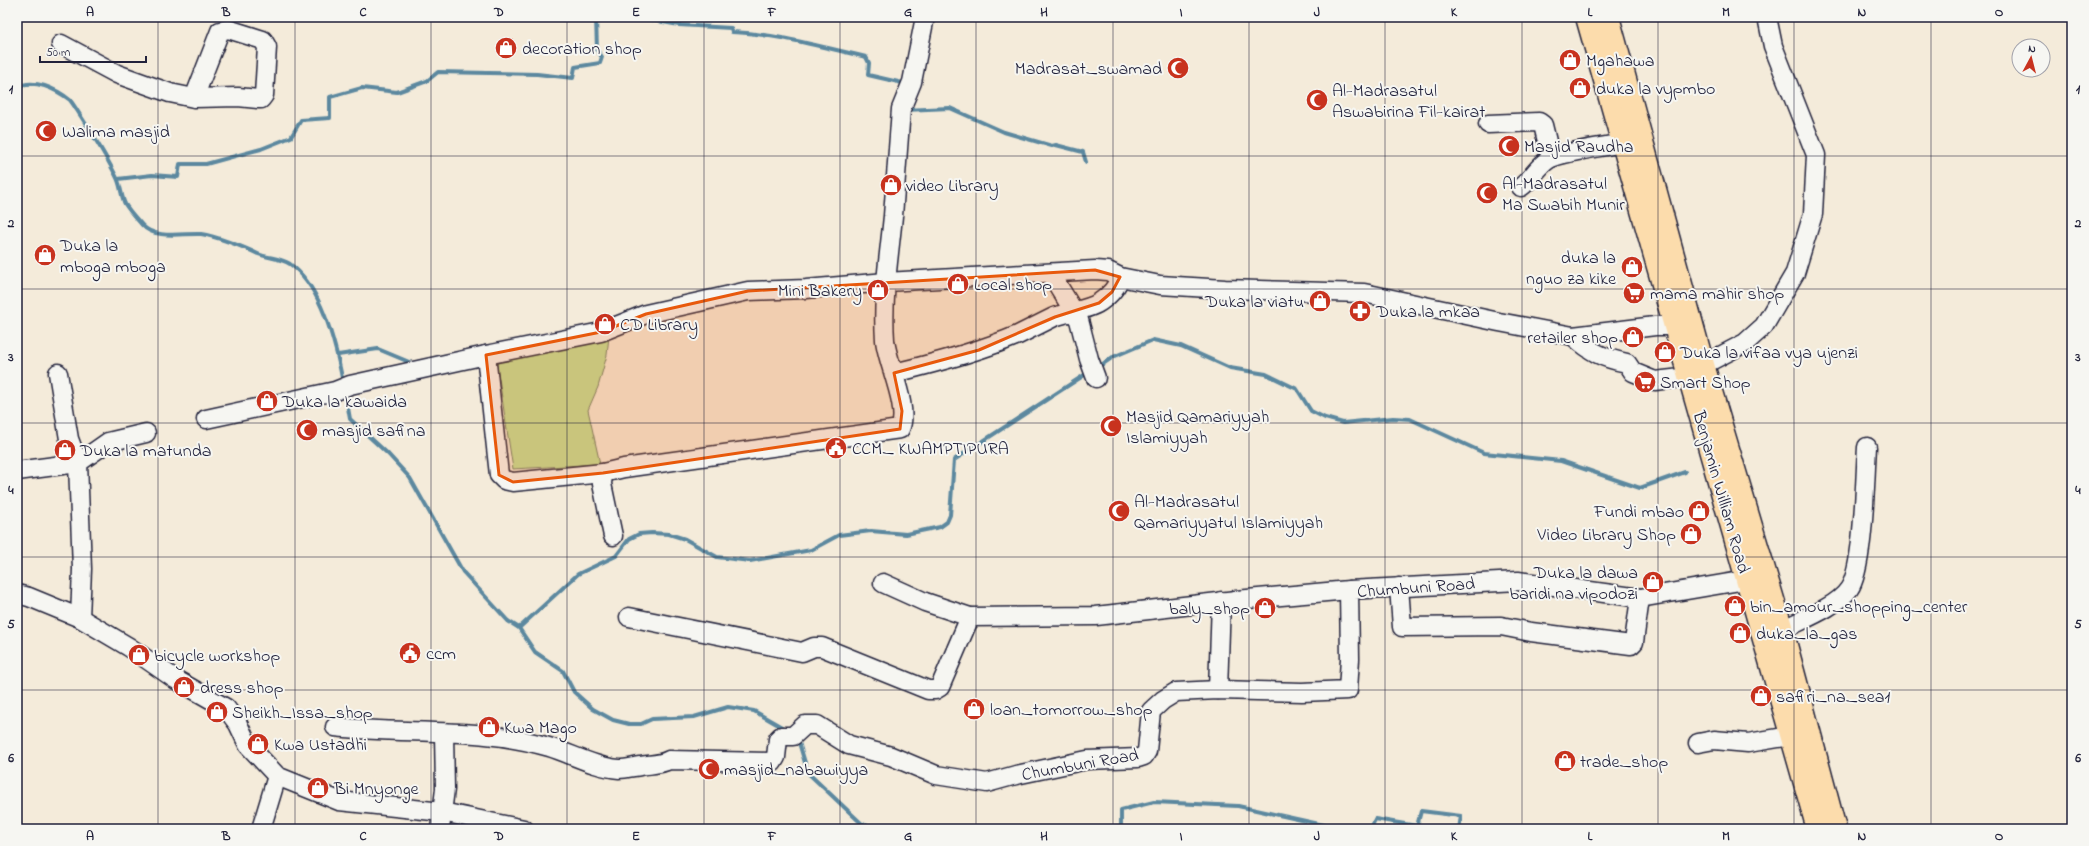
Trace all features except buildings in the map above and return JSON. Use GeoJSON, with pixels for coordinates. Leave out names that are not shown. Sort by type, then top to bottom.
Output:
{"type":"FeatureCollection","features":[{"type":"Feature","properties":{"kind":"main road","name":"Benjamin William Road"},"geometry":{"type":"LineString","coordinates":[[1587,17],[1676,326],[1696,371],[1782,630],[1835,829]]}},
{"type":"Feature","properties":{"kind":"main road","name":"Benjamin William Road"},"geometry":{"type":"LineString","coordinates":[[1608,17],[1746,580],[1818,829]]}},
{"type":"Feature","properties":{"kind":"street"},"geometry":{"type":"LineString","coordinates":[[486,355],[499,475],[504,480],[513,482],[603,473],[624,468],[900,429],[903,422],[902,411],[894,373],[886,346],[884,324],[886,282],[901,109],[912,82],[925,17]]}},
{"type":"Feature","properties":{"kind":"street"},"geometry":{"type":"LineString","coordinates":[[1573,336],[1591,352],[1601,357],[1627,363],[1633,372],[1655,381],[1696,371],[1745,343],[1764,326],[1796,273],[1813,214],[1816,155],[1773,46],[1767,17]]}},
{"type":"Feature","properties":{"kind":"street"},"geometry":{"type":"LineString","coordinates":[[61,44],[118,74],[170,93],[194,98],[261,99],[264,94],[267,47],[263,40],[228,29],[220,31],[194,98]]}},
{"type":"Feature","properties":{"kind":"street"},"geometry":{"type":"LineString","coordinates":[[1488,124],[1539,122],[1543,125],[1551,158]]}},
{"type":"Feature","properties":{"kind":"street"},"geometry":{"type":"LineString","coordinates":[[1521,187],[1528,182],[1536,169],[1551,158],[1623,143]]}},
{"type":"Feature","properties":{"kind":"street"},"geometry":{"type":"LineString","coordinates":[[206,419],[486,355],[601,332],[646,314],[748,291],[806,289],[886,282],[1051,274],[1095,270],[1108,271],[1120,277],[1160,285],[1364,293],[1573,336],[1655,326],[1676,326]]}},
{"type":"Feature","properties":{"kind":"street"},"geometry":{"type":"LineString","coordinates":[[1051,274],[1080,320],[1089,359],[1096,378]]}},
{"type":"Feature","properties":{"kind":"street"},"geometry":{"type":"LineString","coordinates":[[894,373],[937,363],[979,350],[1073,310],[1098,303],[1118,285],[1120,277]]}},
{"type":"Feature","properties":{"kind":"street"},"geometry":{"type":"LineString","coordinates":[[58,373],[69,439],[78,463],[82,569],[80,618]]}},
{"type":"Feature","properties":{"kind":"street"},"geometry":{"type":"LineString","coordinates":[[17,471],[78,463],[108,442],[146,432]]}},
{"type":"Feature","properties":{"kind":"street"},"geometry":{"type":"LineString","coordinates":[[1782,630],[1826,608],[1849,589],[1858,569],[1867,447]]}},
{"type":"Feature","properties":{"kind":"street"},"geometry":{"type":"LineString","coordinates":[[603,473],[602,484],[614,536]]}},
{"type":"Feature","properties":{"kind":"street","name":"Chumbuni Road"},"geometry":{"type":"LineString","coordinates":[[335,726],[444,733],[480,733],[514,738],[550,747],[603,767],[620,769],[662,764],[669,760],[773,762],[776,757],[778,739],[781,736],[794,733],[805,725],[817,725],[849,745],[891,756],[936,775],[987,784],[1016,775],[1087,760],[1138,758],[1144,756],[1147,751],[1151,711],[1163,700],[1176,692],[1218,690],[1302,692],[1348,690],[1350,659],[1349,590],[1518,581],[1640,598],[1746,580]]}},
{"type":"Feature","properties":{"kind":"street"},"geometry":{"type":"LineString","coordinates":[[882,583],[925,602],[970,617],[1096,616],[1221,601],[1349,590]]}},
{"type":"Feature","properties":{"kind":"street"},"geometry":{"type":"LineString","coordinates":[[1399,587],[1402,627],[1501,626],[1531,632],[1631,644],[1634,642],[1640,598]]}},
{"type":"Feature","properties":{"kind":"street"},"geometry":{"type":"LineString","coordinates":[[17,594],[28,596],[80,618],[129,646],[175,678],[226,708],[238,724],[248,745],[277,776],[339,801],[441,820],[524,829]]}},
{"type":"Feature","properties":{"kind":"street"},"geometry":{"type":"LineString","coordinates":[[1218,690],[1221,601]]}},
{"type":"Feature","properties":{"kind":"street"},"geometry":{"type":"LineString","coordinates":[[629,617],[802,652],[814,647],[822,647],[928,690],[935,690],[940,687],[970,617]]}},
{"type":"Feature","properties":{"kind":"street"},"geometry":{"type":"LineString","coordinates":[[441,820],[445,789],[444,733]]}},
{"type":"Feature","properties":{"kind":"street"},"geometry":{"type":"LineString","coordinates":[[1698,743],[1714,740],[1748,743],[1791,736]]}},
{"type":"Feature","properties":{"kind":"street"},"geometry":{"type":"LineString","coordinates":[[261,829],[277,776]]}},
{"type":"Feature","properties":{"kind":"highlighted area"},"geometry":{"type":"Polygon","coordinates":[[[1095,270],[1120,277],[1112,292],[1099,303],[1055,317],[979,350],[894,373],[902,411],[900,429],[603,473],[513,482],[499,475],[486,355],[601,332],[646,314],[748,291],[1095,270]]]}},
{"type":"Feature","properties":{"kind":"green space"},"geometry":{"type":"Polygon","coordinates":[[[609,336],[607,355],[598,387],[588,410],[600,464],[513,469],[496,359],[609,336]]]}},
{"type":"Feature","properties":{"kind":"waterway"},"geometry":{"type":"LineString","coordinates":[[118,179],[152,175],[178,177],[180,164],[206,164],[261,149],[291,137],[301,120],[330,118],[330,97],[362,88],[397,92],[427,81],[438,72],[537,74],[573,78],[575,67],[600,63],[602,57],[597,50],[596,17]]}},
{"type":"Feature","properties":{"kind":"waterway"},"geometry":{"type":"LineString","coordinates":[[636,17],[679,25],[731,28],[732,32],[783,38],[866,57],[869,63],[868,75],[907,84]]}},
{"type":"Feature","properties":{"kind":"waterway"},"geometry":{"type":"LineString","coordinates":[[17,87],[38,84],[52,89],[70,100],[96,140],[113,170],[125,204],[148,230],[154,233],[170,235],[207,235],[230,242],[258,254],[283,260],[290,264],[301,274],[311,287],[319,302],[332,335],[343,383]]}},
{"type":"Feature","properties":{"kind":"waterway"},"geometry":{"type":"LineString","coordinates":[[905,110],[950,108],[1004,132],[1052,146],[1056,145],[1083,152],[1086,162]]}},
{"type":"Feature","properties":{"kind":"waterway"},"geometry":{"type":"LineString","coordinates":[[1097,368],[1113,357],[1153,340],[1181,346],[1230,368],[1266,374],[1297,389],[1311,411],[1325,418],[1343,423],[1393,418],[1410,419],[1484,453],[1561,461],[1640,488],[1685,472]]}},
{"type":"Feature","properties":{"kind":"waterway"},"geometry":{"type":"LineString","coordinates":[[338,355],[378,349],[414,364]]}},
{"type":"Feature","properties":{"kind":"waterway"},"geometry":{"type":"LineString","coordinates":[[519,628],[578,574],[616,556],[629,539],[639,534],[669,534],[685,539],[717,557],[750,561],[811,550],[839,535],[871,531],[906,534],[940,527],[947,522],[950,515],[954,460],[1089,372]]}},
{"type":"Feature","properties":{"kind":"waterway"},"geometry":{"type":"LineString","coordinates":[[345,391],[350,419],[388,454],[410,478],[463,572],[508,621],[519,628],[535,652],[563,671],[574,692],[593,709],[613,720],[629,724],[641,724],[652,719],[694,717],[728,707],[754,711],[787,730]]}},
{"type":"Feature","properties":{"kind":"waterway"},"geometry":{"type":"LineString","coordinates":[[798,739],[808,773],[861,823],[875,829]]}},
{"type":"Feature","properties":{"kind":"waterway"},"geometry":{"type":"LineString","coordinates":[[1121,829],[1121,810],[1154,802],[1238,806],[1342,829]]}},
{"type":"Feature","properties":{"kind":"waterway"},"geometry":{"type":"LineString","coordinates":[[1371,829],[1375,819],[1417,826],[1421,811],[1461,816],[1459,829]]}},
{"type":"Feature","properties":{"kind":"waterway"},"geometry":{"type":"LineString","coordinates":[[1486,829],[1498,829]]}},
{"type":"Feature","properties":{"kind":"place","name":"decoration shop"},"geometry":{"type":"Point","coordinates":[506,48]}},
{"type":"Feature","properties":{"kind":"place","name":"Mgahawa"},"geometry":{"type":"Point","coordinates":[1570,60]}},
{"type":"Feature","properties":{"kind":"place","name":"Madrasat_swamad"},"geometry":{"type":"Point","coordinates":[1178,68]}},
{"type":"Feature","properties":{"kind":"place","name":"duka la vypmbo"},"geometry":{"type":"Point","coordinates":[1580,88]}},
{"type":"Feature","properties":{"kind":"place","name":"Al-Madrasatul Aswabirina Fil-kairat"},"geometry":{"type":"Point","coordinates":[1317,100]}},
{"type":"Feature","properties":{"kind":"place","name":"Walima masjid"},"geometry":{"type":"Point","coordinates":[46,131]}},
{"type":"Feature","properties":{"kind":"place","name":"Masjid Raudha"},"geometry":{"type":"Point","coordinates":[1509,146]}},
{"type":"Feature","properties":{"kind":"place","name":"video Library"},"geometry":{"type":"Point","coordinates":[891,185]}},
{"type":"Feature","properties":{"kind":"place","name":"Al-Madrasatul Ma Swabih Munir"},"geometry":{"type":"Point","coordinates":[1487,193]}},
{"type":"Feature","properties":{"kind":"place","name":"Duka la mboga mboga"},"geometry":{"type":"Point","coordinates":[45,255]}},
{"type":"Feature","properties":{"kind":"place","name":"duka la nguo za kike"},"geometry":{"type":"Point","coordinates":[1632,267]}},
{"type":"Feature","properties":{"kind":"place","name":"Local shop"},"geometry":{"type":"Point","coordinates":[958,284]}},
{"type":"Feature","properties":{"kind":"place","name":"Mini Bakery"},"geometry":{"type":"Point","coordinates":[878,290]}},
{"type":"Feature","properties":{"kind":"place","name":"mama mahir shop"},"geometry":{"type":"Point","coordinates":[1634,293]}},
{"type":"Feature","properties":{"kind":"place","name":"Duka la viatu"},"geometry":{"type":"Point","coordinates":[1320,301]}},
{"type":"Feature","properties":{"kind":"place","name":"Duka la mkaa"},"geometry":{"type":"Point","coordinates":[1360,311]}},
{"type":"Feature","properties":{"kind":"place","name":"CD Library"},"geometry":{"type":"Point","coordinates":[605,324]}},
{"type":"Feature","properties":{"kind":"place","name":"retailer shop"},"geometry":{"type":"Point","coordinates":[1633,337]}},
{"type":"Feature","properties":{"kind":"place","name":"Duka la vifaa vya ujenzi"},"geometry":{"type":"Point","coordinates":[1665,352]}},
{"type":"Feature","properties":{"kind":"place","name":"Smart Shop"},"geometry":{"type":"Point","coordinates":[1645,382]}},
{"type":"Feature","properties":{"kind":"place","name":"Duka la kawaida"},"geometry":{"type":"Point","coordinates":[267,401]}},
{"type":"Feature","properties":{"kind":"place","name":"Masjid Qamariyyah Islamiyyah"},"geometry":{"type":"Point","coordinates":[1111,426]}},
{"type":"Feature","properties":{"kind":"place","name":"masjid safina"},"geometry":{"type":"Point","coordinates":[307,430]}},
{"type":"Feature","properties":{"kind":"place","name":"CCM_ KWAMPTIPURA"},"geometry":{"type":"Point","coordinates":[836,448]}},
{"type":"Feature","properties":{"kind":"place","name":"Duka la matunda"},"geometry":{"type":"Point","coordinates":[65,450]}},
{"type":"Feature","properties":{"kind":"place","name":"Al-Madrasatul Qamariyyatul Islamiyyah"},"geometry":{"type":"Point","coordinates":[1119,511]}},
{"type":"Feature","properties":{"kind":"place","name":"Fundi mbao"},"geometry":{"type":"Point","coordinates":[1699,511]}},
{"type":"Feature","properties":{"kind":"place","name":"Video Library Shop"},"geometry":{"type":"Point","coordinates":[1691,534]}},
{"type":"Feature","properties":{"kind":"place","name":"Duka la dawa baridi na vipodozi"},"geometry":{"type":"Point","coordinates":[1653,582]}},
{"type":"Feature","properties":{"kind":"place","name":"bin_amour_shopping_center"},"geometry":{"type":"Point","coordinates":[1735,606]}},
{"type":"Feature","properties":{"kind":"place","name":"baly_shop"},"geometry":{"type":"Point","coordinates":[1265,608]}},
{"type":"Feature","properties":{"kind":"place","name":"duka_la_gas"},"geometry":{"type":"Point","coordinates":[1740,633]}},
{"type":"Feature","properties":{"kind":"place","name":"ccm"},"geometry":{"type":"Point","coordinates":[410,653]}},
{"type":"Feature","properties":{"kind":"place","name":"bicycle workshop"},"geometry":{"type":"Point","coordinates":[139,655]}},
{"type":"Feature","properties":{"kind":"place","name":"dress shop"},"geometry":{"type":"Point","coordinates":[184,687]}},
{"type":"Feature","properties":{"kind":"place","name":"safiri_na_sea1"},"geometry":{"type":"Point","coordinates":[1761,696]}},
{"type":"Feature","properties":{"kind":"place","name":"loan_tomorrow_shop"},"geometry":{"type":"Point","coordinates":[974,709]}},
{"type":"Feature","properties":{"kind":"place","name":"Sheikh_Issa_shop"},"geometry":{"type":"Point","coordinates":[217,712]}},
{"type":"Feature","properties":{"kind":"place","name":"Kwa Mago"},"geometry":{"type":"Point","coordinates":[489,727]}},
{"type":"Feature","properties":{"kind":"place","name":"Kwa Ustadhi"},"geometry":{"type":"Point","coordinates":[258,744]}},
{"type":"Feature","properties":{"kind":"place","name":"trade_shop"},"geometry":{"type":"Point","coordinates":[1565,761]}},
{"type":"Feature","properties":{"kind":"place","name":"masjid_nabawiyya"},"geometry":{"type":"Point","coordinates":[709,769]}},
{"type":"Feature","properties":{"kind":"place","name":"Bi Mnyonge"},"geometry":{"type":"Point","coordinates":[318,788]}}]}
